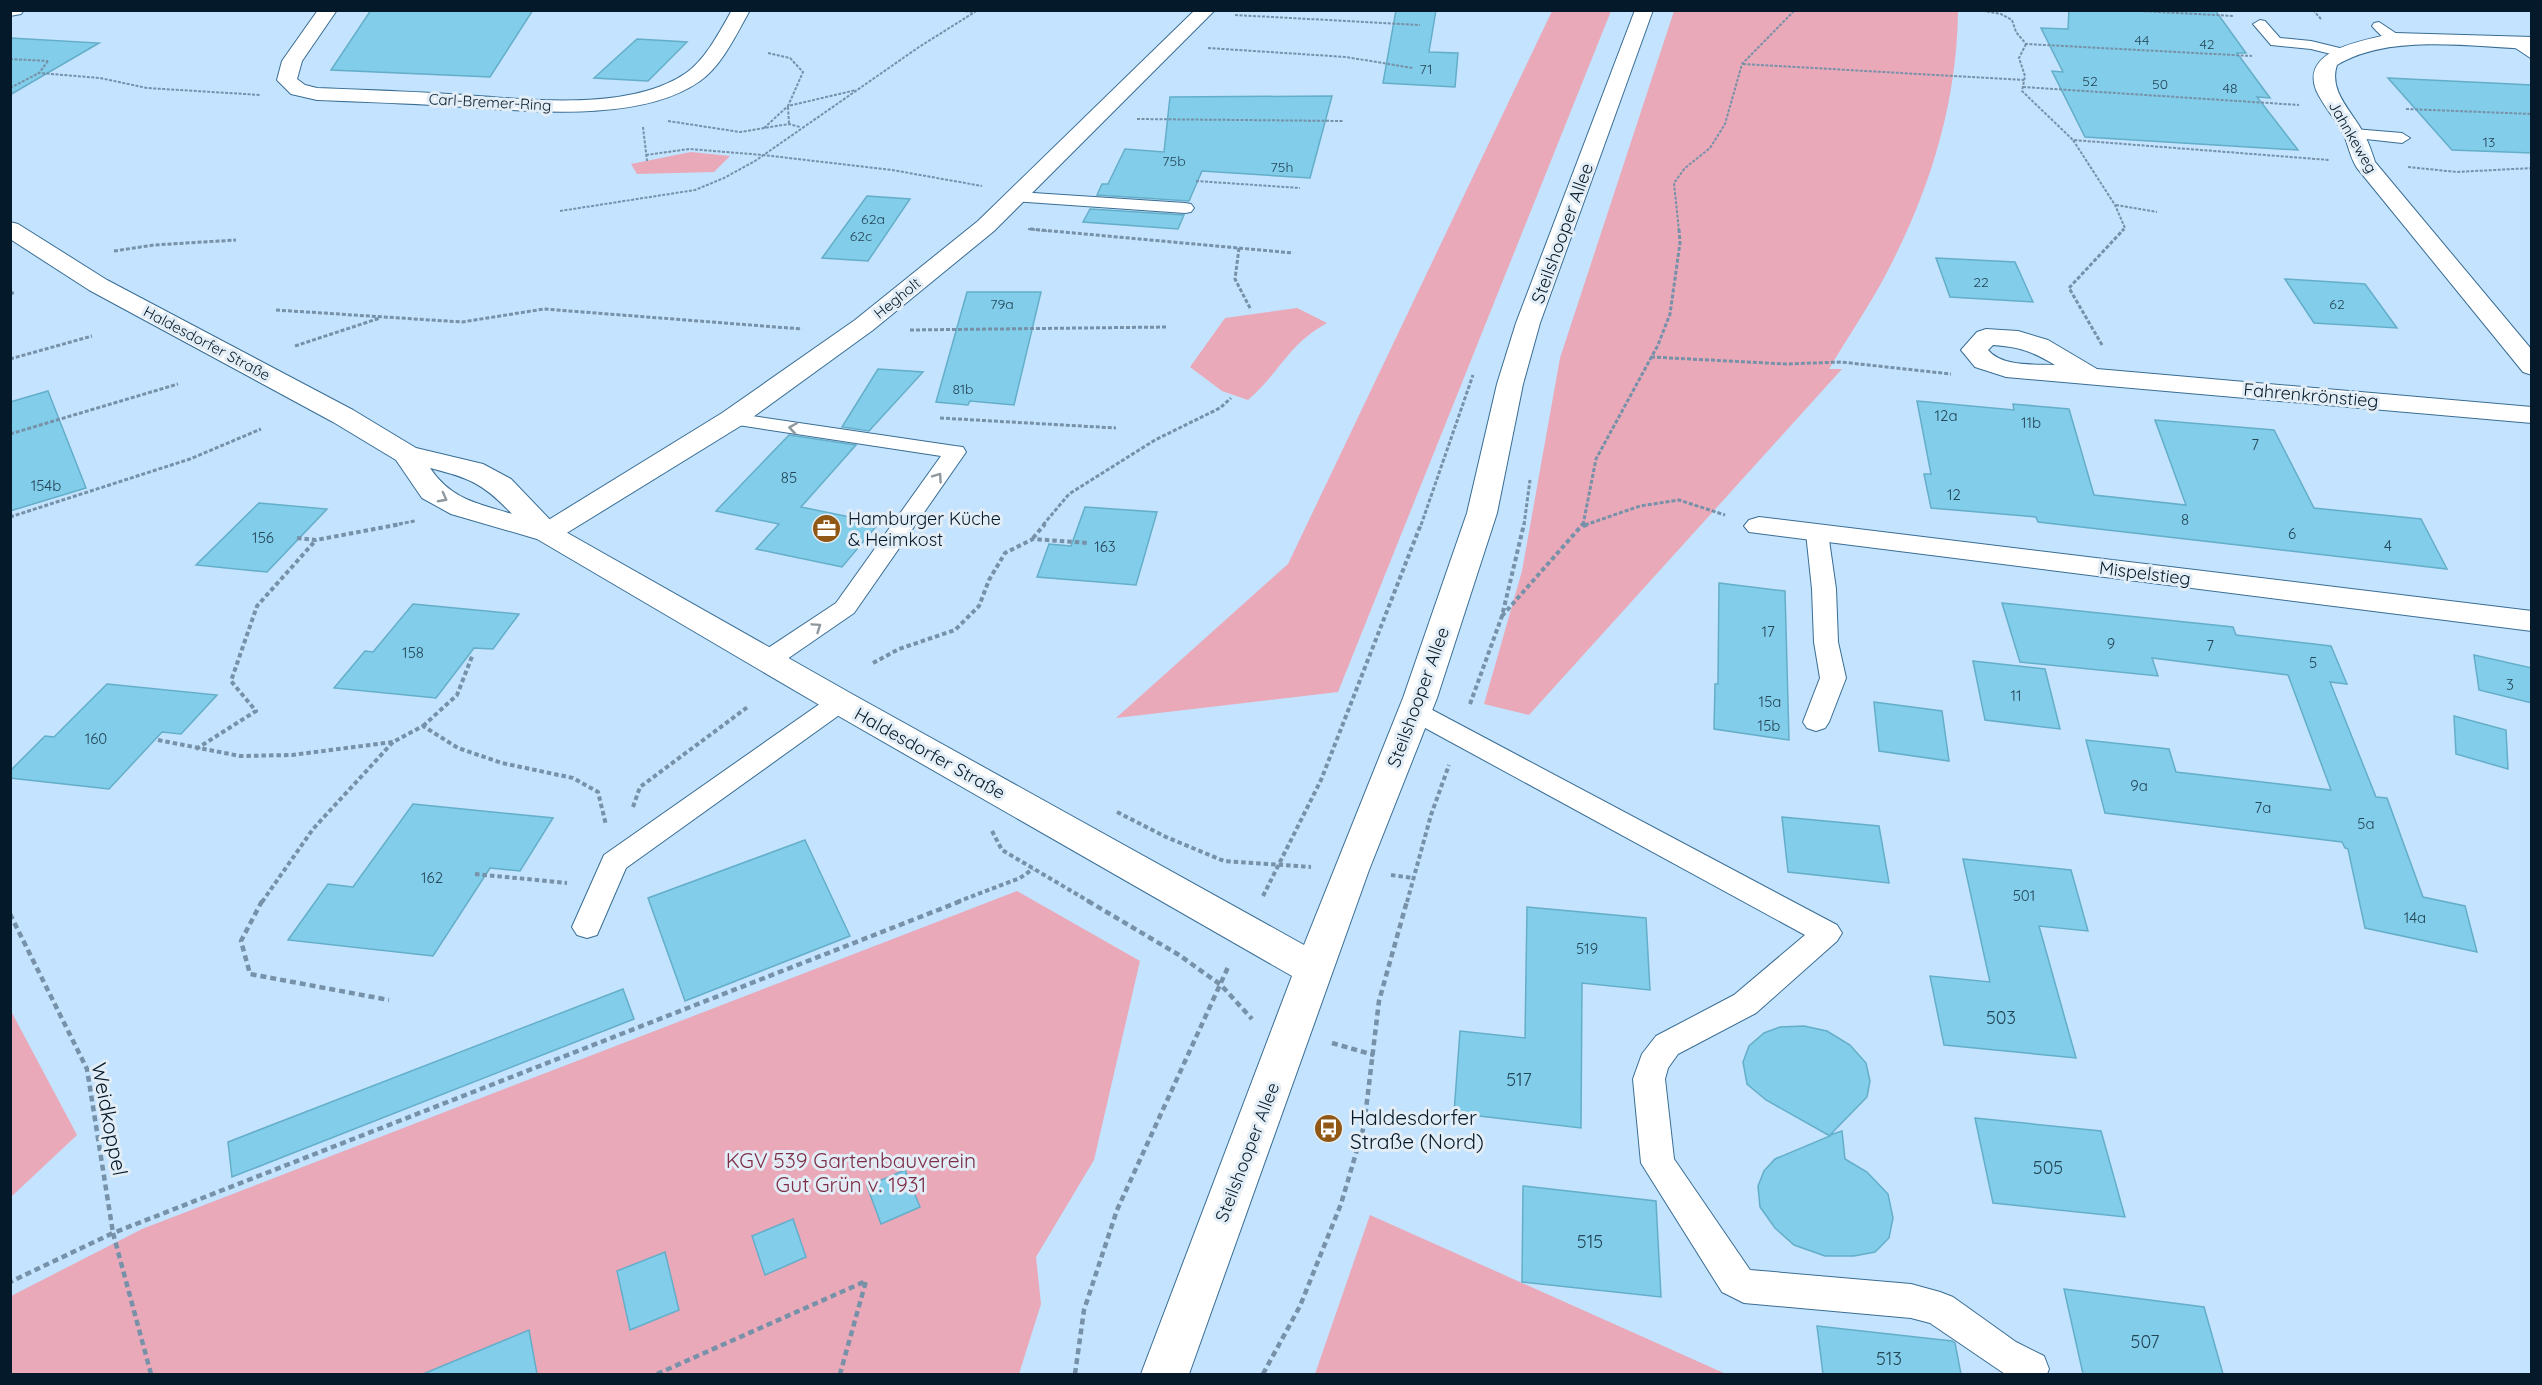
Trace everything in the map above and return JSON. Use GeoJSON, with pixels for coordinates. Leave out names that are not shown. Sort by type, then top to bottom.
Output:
{"type":"FeatureCollection","features":[{"type":"Feature","properties":{"kind":"street"},"geometry":{"type":"LineString","coordinates":[[292,87],[286,77],[288,68],[328,10]]}},
{"type":"Feature","properties":{"kind":"street","name":"Carl-Bremer-Ring"},"geometry":{"type":"LineString","coordinates":[[292,87],[317,94],[566,105],[611,103],[674,87],[698,74],[741,10]]}},
{"type":"Feature","properties":{"kind":"street","name":"Hegholt"},"geometry":{"type":"LineString","coordinates":[[547,533],[732,419],[864,325],[986,226],[1018,197],[1206,10]]}},
{"type":"Feature","properties":{"kind":"street","name":"Steilshooper Allee"},"geometry":{"type":"LineString","coordinates":[[1165,1374],[1351,870],[1414,711],[1482,513],[1510,384],[1528,323],[1644,10]]}},
{"type":"Feature","properties":{"kind":"street"},"geometry":{"type":"LineString","coordinates":[[2343,53],[2387,32],[2526,46]]}},
{"type":"Feature","properties":{"kind":"street","name":"Jahnkeweg"},"geometry":{"type":"LineString","coordinates":[[2343,53],[2328,62],[2324,74],[2326,89],[2354,134],[2365,163],[2532,367]]}},
{"type":"Feature","properties":{"kind":"street","name":"Haldesdorfer Straße"},"geometry":{"type":"LineString","coordinates":[[10,229],[98,285],[343,416],[406,454],[472,470],[501,485],[547,533]]}},
{"type":"Feature","properties":{"kind":"street","name":"Fahrenkrönstieg"},"geometry":{"type":"LineString","coordinates":[[2090,376],[2039,345],[2018,339],[1986,337],[1974,350],[1984,362],[2006,369],[2532,415]]}},
{"type":"Feature","properties":{"kind":"street","name":"Haldesdorfer Straße"},"geometry":{"type":"LineString","coordinates":[[406,454],[432,492],[461,508],[547,533],[840,702],[1315,970]]}},
{"type":"Feature","properties":{"kind":"street","name":"Mispelstieg"},"geometry":{"type":"LineString","coordinates":[[1759,526],[2532,621]]}},
{"type":"Feature","properties":{"kind":"lane"},"geometry":{"type":"LineString","coordinates":[[2306,23],[2319,47]]}},
{"type":"Feature","properties":{"kind":"lane"},"geometry":{"type":"LineString","coordinates":[[2260,24],[2276,42],[2319,47],[2343,53]]}},
{"type":"Feature","properties":{"kind":"lane"},"geometry":{"type":"LineString","coordinates":[[2354,134],[2402,138]]}},
{"type":"Feature","properties":{"kind":"lane"},"geometry":{"type":"LineString","coordinates":[[1018,197],[1185,208]]}},
{"type":"Feature","properties":{"kind":"lane"},"geometry":{"type":"LineString","coordinates":[[732,419],[955,452],[845,608],[768,660]]}},
{"type":"Feature","properties":{"kind":"lane"},"geometry":{"type":"LineString","coordinates":[[1816,722],[1833,678],[1826,642],[1824,589],[1817,533]]}},
{"type":"Feature","properties":{"kind":"lane"},"geometry":{"type":"LineString","coordinates":[[587,927],[614,862],[840,702]]}},
{"type":"Feature","properties":{"kind":"lane"},"geometry":{"type":"LineString","coordinates":[[1414,711],[1827,933],[1745,1004],[1667,1046],[1653,1063],[1649,1079],[1658,1163],[1735,1280],[1744,1286],[1911,1301],[1940,1309],[2003,1354],[2031,1370]]}},
{"type":"Feature","properties":{"kind":"path"},"geometry":{"type":"LineString","coordinates":[[956,10],[976,11]]}},
{"type":"Feature","properties":{"kind":"path"},"geometry":{"type":"LineString","coordinates":[[1582,526],[1596,459],[1658,345],[1670,314],[1680,243],[1674,183],[1685,168],[1710,148],[1725,124],[1742,64],[1795,10]]}},
{"type":"Feature","properties":{"kind":"path"},"geometry":{"type":"LineString","coordinates":[[1978,10],[2001,12],[2012,20],[2016,32],[2026,44],[2261,57]]}},
{"type":"Feature","properties":{"kind":"path"},"geometry":{"type":"LineString","coordinates":[[2122,10],[2239,16]]}},
{"type":"Feature","properties":{"kind":"path"},"geometry":{"type":"LineString","coordinates":[[560,211],[695,190],[723,178],[763,155],[919,47],[976,11]]}},
{"type":"Feature","properties":{"kind":"path"},"geometry":{"type":"LineString","coordinates":[[1233,15],[1420,25]]}},
{"type":"Feature","properties":{"kind":"path"},"geometry":{"type":"LineString","coordinates":[[2306,23],[2322,20]]}},
{"type":"Feature","properties":{"kind":"path"},"geometry":{"type":"LineString","coordinates":[[2026,44],[2019,58],[2024,80],[2022,91],[2073,140],[2115,205],[2125,228],[2069,288],[2115,367],[2127,379]]}},
{"type":"Feature","properties":{"kind":"path"},"geometry":{"type":"LineString","coordinates":[[1201,48],[1346,57],[1413,68]]}},
{"type":"Feature","properties":{"kind":"path"},"geometry":{"type":"LineString","coordinates":[[763,128],[788,106],[803,72],[790,58],[768,53]]}},
{"type":"Feature","properties":{"kind":"path"},"geometry":{"type":"LineString","coordinates":[[10,59],[48,61],[39,74]]}},
{"type":"Feature","properties":{"kind":"path"},"geometry":{"type":"LineString","coordinates":[[1742,64],[2024,80]]}},
{"type":"Feature","properties":{"kind":"path"},"geometry":{"type":"LineString","coordinates":[[10,88],[39,74],[100,78],[147,88],[255,96],[292,87]]}},
{"type":"Feature","properties":{"kind":"path"},"geometry":{"type":"LineString","coordinates":[[2023,87],[2387,109],[2532,114]]}},
{"type":"Feature","properties":{"kind":"path"},"geometry":{"type":"LineString","coordinates":[[788,106],[859,89]]}},
{"type":"Feature","properties":{"kind":"path"},"geometry":{"type":"LineString","coordinates":[[637,98],[646,161]]}},
{"type":"Feature","properties":{"kind":"path"},"geometry":{"type":"LineString","coordinates":[[788,106],[789,124]]}},
{"type":"Feature","properties":{"kind":"path"},"geometry":{"type":"LineString","coordinates":[[641,118],[740,132],[789,124],[801,127]]}},
{"type":"Feature","properties":{"kind":"path"},"geometry":{"type":"LineString","coordinates":[[1131,119],[1343,121]]}},
{"type":"Feature","properties":{"kind":"path"},"geometry":{"type":"LineString","coordinates":[[2073,140],[2457,172],[2532,168]]}},
{"type":"Feature","properties":{"kind":"path"},"geometry":{"type":"LineString","coordinates":[[646,155],[689,150],[763,155],[892,170],[989,188]]}},
{"type":"Feature","properties":{"kind":"path"},"geometry":{"type":"LineString","coordinates":[[2115,205],[2157,212]]}},
{"type":"Feature","properties":{"kind":"path"},"geometry":{"type":"LineString","coordinates":[[1021,229],[1293,253]]}},
{"type":"Feature","properties":{"kind":"path"},"geometry":{"type":"LineString","coordinates":[[114,251],[154,245],[236,240]]}},
{"type":"Feature","properties":{"kind":"path"},"geometry":{"type":"LineString","coordinates":[[1239,248],[1235,279],[1251,310]]}},
{"type":"Feature","properties":{"kind":"path"},"geometry":{"type":"LineString","coordinates":[[276,310],[462,322],[544,309],[803,329]]}},
{"type":"Feature","properties":{"kind":"path"},"geometry":{"type":"LineString","coordinates":[[296,346],[384,317]]}},
{"type":"Feature","properties":{"kind":"path"},"geometry":{"type":"LineString","coordinates":[[906,330],[1167,327]]}},
{"type":"Feature","properties":{"kind":"path"},"geometry":{"type":"LineString","coordinates":[[10,359],[92,336]]}},
{"type":"Feature","properties":{"kind":"path"},"geometry":{"type":"LineString","coordinates":[[1650,357],[1786,364],[1840,362],[1996,378],[2006,369]]}},
{"type":"Feature","properties":{"kind":"path"},"geometry":{"type":"LineString","coordinates":[[1116,811],[1166,837],[1224,861],[1245,864],[1279,864],[1322,780],[1426,512],[1474,372]]}},
{"type":"Feature","properties":{"kind":"path"},"geometry":{"type":"LineString","coordinates":[[10,434],[178,384]]}},
{"type":"Feature","properties":{"kind":"path"},"geometry":{"type":"LineString","coordinates":[[873,663],[899,649],[955,630],[979,606],[989,580],[1005,553],[1033,539],[1069,494],[1155,440],[1220,408],[1231,398]]}},
{"type":"Feature","properties":{"kind":"path"},"geometry":{"type":"LineString","coordinates":[[928,417],[1116,428]]}},
{"type":"Feature","properties":{"kind":"path"},"geometry":{"type":"LineString","coordinates":[[10,517],[190,459],[261,429]]}},
{"type":"Feature","properties":{"kind":"path"},"geometry":{"type":"LineString","coordinates":[[1531,470],[1522,529],[1502,616],[1582,526],[1640,506],[1679,500],[1759,526]]}},
{"type":"Feature","properties":{"kind":"path"},"geometry":{"type":"LineString","coordinates":[[297,538],[316,540],[418,520]]}},
{"type":"Feature","properties":{"kind":"path"},"geometry":{"type":"LineString","coordinates":[[1033,539],[1088,543]]}},
{"type":"Feature","properties":{"kind":"path"},"geometry":{"type":"LineString","coordinates":[[196,749],[256,711],[231,681],[234,670],[257,606],[316,540]]}},
{"type":"Feature","properties":{"kind":"path"},"geometry":{"type":"LineString","coordinates":[[158,740],[240,756],[292,755],[393,742],[423,726],[457,695],[472,654]]}},
{"type":"Feature","properties":{"kind":"path"},"geometry":{"type":"LineString","coordinates":[[475,874],[566,883],[614,862],[640,787],[749,706]]}},
{"type":"Feature","properties":{"kind":"path"},"geometry":{"type":"LineString","coordinates":[[423,726],[458,748],[502,763],[573,778],[598,792],[614,862]]}},
{"type":"Feature","properties":{"kind":"path"},"geometry":{"type":"LineString","coordinates":[[389,1000],[250,974],[241,941],[264,898],[313,830],[393,742]]}},
{"type":"Feature","properties":{"kind":"path"},"geometry":{"type":"LineString","coordinates":[[1002,850],[1179,955],[1221,985],[1117,1210],[1084,1310],[1075,1374]]}},
{"type":"Feature","properties":{"kind":"path"},"geometry":{"type":"LineString","coordinates":[[10,1282],[113,1233],[1020,878],[1033,869]]}},
{"type":"Feature","properties":{"kind":"path"},"geometry":{"type":"LineString","coordinates":[[1263,1374],[1300,1306],[1341,1204],[1364,1126],[1379,1001],[1413,878]]}},
{"type":"Feature","properties":{"kind":"path","name":"Weidkoppel"},"geometry":{"type":"LineString","coordinates":[[10,914],[87,1069],[113,1233],[151,1374]]}},
{"type":"Feature","properties":{"kind":"path"},"geometry":{"type":"LineString","coordinates":[[657,1374],[866,1281],[840,1374]]}},
{"type":"Feature","properties":{"kind":"green space"},"geometry":{"type":"Polygon","coordinates":[[[1552,11],[1611,11],[1338,692],[1116,718],[1288,564],[1552,11]]]}},
{"type":"Feature","properties":{"kind":"green space"},"geometry":{"type":"Polygon","coordinates":[[[1674,11],[1958,11],[1956,46],[1946,114],[1938,148],[1901,245],[1829,369],[1842,369],[1529,715],[1484,704],[1522,571],[1560,358],[1674,11]]]}},
{"type":"Feature","properties":{"kind":"green space"},"geometry":{"type":"Polygon","coordinates":[[[691,152],[730,156],[714,172],[637,174],[631,164],[691,152]]]}},
{"type":"Feature","properties":{"kind":"green space"},"geometry":{"type":"Polygon","coordinates":[[[1297,308],[1327,323],[1303,340],[1248,400],[1222,391],[1190,367],[1225,318],[1297,308]]]}},
{"type":"Feature","properties":{"kind":"green space","name":"KGV 539 Gartenbauverein Gut Grün v. 1931"},"geometry":{"type":"Polygon","coordinates":[[[1017,891],[1140,961],[1094,1160],[1036,1257],[1041,1304],[1019,1374],[11,1374],[11,1296],[142,1229],[1017,891]]]}},
{"type":"Feature","properties":{"kind":"green space"},"geometry":{"type":"Polygon","coordinates":[[[11,1011],[77,1135],[10,1197],[11,1011]]]}},
{"type":"Feature","properties":{"kind":"green space"},"geometry":{"type":"Polygon","coordinates":[[[1370,1215],[1726,1374],[1315,1374],[1370,1215]]]}},
{"type":"Feature","properties":{"kind":"building"},"geometry":{"type":"Polygon","coordinates":[[[371,10],[533,10],[490,77],[331,70],[371,10]]]}},
{"type":"Feature","properties":{"kind":"building"},"geometry":{"type":"Polygon","coordinates":[[[1396,10],[1436,10],[1429,52],[1458,53],[1455,87],[1383,83],[1396,10]]]}},
{"type":"Feature","properties":{"kind":"building"},"geometry":{"type":"Polygon","coordinates":[[[2069,10],[2215,10],[2246,53],[2237,53],[2270,98],[2257,97],[2298,150],[2085,137],[2052,71],[2063,72],[2041,28],[2068,29],[2069,10]]]}},
{"type":"Feature","properties":{"kind":"building"},"geometry":{"type":"Polygon","coordinates":[[[10,38],[99,43],[10,95],[10,38]]]}},
{"type":"Feature","properties":{"kind":"building"},"geometry":{"type":"Polygon","coordinates":[[[637,39],[687,42],[648,81],[594,78],[637,39]]]}},
{"type":"Feature","properties":{"kind":"building"},"geometry":{"type":"Polygon","coordinates":[[[2388,78],[2532,85],[2532,153],[2452,150],[2388,78]]]}},
{"type":"Feature","properties":{"kind":"building"},"geometry":{"type":"Polygon","coordinates":[[[1332,96],[1310,178],[1202,171],[1189,201],[1097,195],[1102,184],[1108,184],[1125,149],[1164,152],[1170,97],[1332,96]]]}},
{"type":"Feature","properties":{"kind":"building"},"geometry":{"type":"Polygon","coordinates":[[[867,196],[910,199],[868,261],[822,258],[867,196]]]}},
{"type":"Feature","properties":{"kind":"building"},"geometry":{"type":"Polygon","coordinates":[[[1090,209],[1184,215],[1178,229],[1083,222],[1090,209]]]}},
{"type":"Feature","properties":{"kind":"building"},"geometry":{"type":"Polygon","coordinates":[[[1936,258],[2015,262],[2033,302],[1950,297],[1936,258]]]}},
{"type":"Feature","properties":{"kind":"building"},"geometry":{"type":"Polygon","coordinates":[[[2285,279],[2365,284],[2397,328],[2314,323],[2285,279]]]}},
{"type":"Feature","properties":{"kind":"building"},"geometry":{"type":"Polygon","coordinates":[[[967,292],[1041,292],[1014,405],[970,401],[968,405],[936,402],[967,292]]]}},
{"type":"Feature","properties":{"kind":"building"},"geometry":{"type":"Polygon","coordinates":[[[878,369],[923,372],[869,431],[842,427],[878,369]]]}},
{"type":"Feature","properties":{"kind":"building"},"geometry":{"type":"Polygon","coordinates":[[[48,391],[86,488],[10,511],[10,402],[48,391]]]}},
{"type":"Feature","properties":{"kind":"building"},"geometry":{"type":"Polygon","coordinates":[[[1917,401],[2014,410],[2013,404],[2069,409],[2094,495],[2186,505],[2155,420],[2274,430],[2314,508],[2421,519],[2447,569],[2038,522],[2036,517],[1931,508],[1924,474],[1931,474],[1917,401]]]}},
{"type":"Feature","properties":{"kind":"building"},"geometry":{"type":"Polygon","coordinates":[[[789,435],[856,445],[801,507],[879,523],[842,567],[756,549],[779,524],[716,511],[789,435]]]}},
{"type":"Feature","properties":{"kind":"building"},"geometry":{"type":"Polygon","coordinates":[[[259,503],[327,509],[267,572],[196,565],[259,503]]]}},
{"type":"Feature","properties":{"kind":"building"},"geometry":{"type":"Polygon","coordinates":[[[1085,507],[1157,512],[1136,585],[1037,577],[1049,544],[1071,546],[1085,507]]]}},
{"type":"Feature","properties":{"kind":"building"},"geometry":{"type":"Polygon","coordinates":[[[1719,583],[1785,591],[1789,740],[1714,729],[1715,684],[1718,684],[1719,583]]]}},
{"type":"Feature","properties":{"kind":"building"},"geometry":{"type":"Polygon","coordinates":[[[2002,603],[2233,627],[2236,635],[2331,646],[2347,684],[2330,682],[2376,797],[2387,798],[2423,897],[2465,906],[2477,952],[2365,928],[2348,849],[2342,842],[2105,813],[2086,740],[2169,749],[2176,772],[2331,790],[2288,675],[2152,658],[2158,676],[2020,662],[2002,603]]]}},
{"type":"Feature","properties":{"kind":"building"},"geometry":{"type":"Polygon","coordinates":[[[413,604],[519,614],[493,649],[474,648],[436,698],[334,688],[365,651],[373,652],[413,604]]]}},
{"type":"Feature","properties":{"kind":"building"},"geometry":{"type":"Polygon","coordinates":[[[2474,655],[2532,668],[2532,703],[2479,690],[2474,655]]]}},
{"type":"Feature","properties":{"kind":"building"},"geometry":{"type":"Polygon","coordinates":[[[1973,661],[2045,669],[2060,729],[1985,720],[1973,661]]]}},
{"type":"Feature","properties":{"kind":"building"},"geometry":{"type":"Polygon","coordinates":[[[107,684],[217,695],[181,734],[162,732],[109,789],[10,778],[10,771],[45,736],[54,737],[107,684]]]}},
{"type":"Feature","properties":{"kind":"building"},"geometry":{"type":"Polygon","coordinates":[[[1874,702],[1942,711],[1949,761],[1879,751],[1874,702]]]}},
{"type":"Feature","properties":{"kind":"building"},"geometry":{"type":"Polygon","coordinates":[[[2454,716],[2506,730],[2508,769],[2456,754],[2454,716]]]}},
{"type":"Feature","properties":{"kind":"building"},"geometry":{"type":"Polygon","coordinates":[[[413,804],[553,818],[520,871],[490,868],[433,956],[288,940],[328,884],[353,887],[413,804]]]}},
{"type":"Feature","properties":{"kind":"building"},"geometry":{"type":"Polygon","coordinates":[[[1782,817],[1879,826],[1889,883],[1788,872],[1782,817]]]}},
{"type":"Feature","properties":{"kind":"building"},"geometry":{"type":"Polygon","coordinates":[[[805,840],[850,936],[685,1001],[648,898],[805,840]]]}},
{"type":"Feature","properties":{"kind":"building"},"geometry":{"type":"Polygon","coordinates":[[[1963,859],[2071,870],[2088,931],[2039,926],[2076,1058],[1944,1045],[1930,976],[1990,982],[1963,859]]]}},
{"type":"Feature","properties":{"kind":"building"},"geometry":{"type":"Polygon","coordinates":[[[1527,907],[1646,918],[1650,990],[1582,983],[1581,1128],[1454,1113],[1460,1031],[1525,1038],[1527,907]]]}},
{"type":"Feature","properties":{"kind":"building"},"geometry":{"type":"Polygon","coordinates":[[[623,989],[634,1019],[232,1177],[228,1142],[623,989]]]}},
{"type":"Feature","properties":{"kind":"building"},"geometry":{"type":"Polygon","coordinates":[[[1804,1026],[1827,1031],[1850,1045],[1866,1063],[1870,1081],[1867,1097],[1830,1135],[1842,1131],[1845,1159],[1867,1172],[1888,1194],[1893,1218],[1889,1238],[1875,1252],[1854,1256],[1825,1256],[1794,1245],[1775,1228],[1760,1207],[1758,1186],[1764,1171],[1775,1159],[1830,1136],[1766,1100],[1747,1084],[1743,1062],[1749,1046],[1764,1033],[1780,1027],[1804,1026]]]}},
{"type":"Feature","properties":{"kind":"building"},"geometry":{"type":"Polygon","coordinates":[[[1975,1118],[2101,1131],[2125,1217],[1993,1203],[1975,1118]]]}},
{"type":"Feature","properties":{"kind":"building"},"geometry":{"type":"Polygon","coordinates":[[[905,1170],[920,1207],[881,1224],[867,1186],[905,1170]]]}},
{"type":"Feature","properties":{"kind":"building"},"geometry":{"type":"Polygon","coordinates":[[[1523,1186],[1656,1201],[1661,1297],[1522,1282],[1523,1186]]]}},
{"type":"Feature","properties":{"kind":"building"},"geometry":{"type":"Polygon","coordinates":[[[793,1219],[806,1257],[765,1275],[752,1236],[793,1219]]]}},
{"type":"Feature","properties":{"kind":"building"},"geometry":{"type":"Polygon","coordinates":[[[665,1252],[679,1310],[630,1330],[617,1271],[665,1252]]]}},
{"type":"Feature","properties":{"kind":"building"},"geometry":{"type":"Polygon","coordinates":[[[2064,1289],[2204,1307],[2223,1374],[2083,1374],[2064,1289]]]}},
{"type":"Feature","properties":{"kind":"building"},"geometry":{"type":"Polygon","coordinates":[[[1817,1326],[1952,1341],[1955,1343],[1961,1374],[1823,1374],[1817,1326]]]}},
{"type":"Feature","properties":{"kind":"building"},"geometry":{"type":"Polygon","coordinates":[[[529,1330],[537,1374],[423,1374],[529,1330]]]}},
{"type":"Feature","properties":{"kind":"place","name":"Hamburger Küche & Heimkost"},"geometry":{"type":"Point","coordinates":[827,528]}},
{"type":"Feature","properties":{"kind":"place","name":"Haldesdorfer Straße (Nord)"},"geometry":{"type":"Point","coordinates":[1329,1129]}}]}
